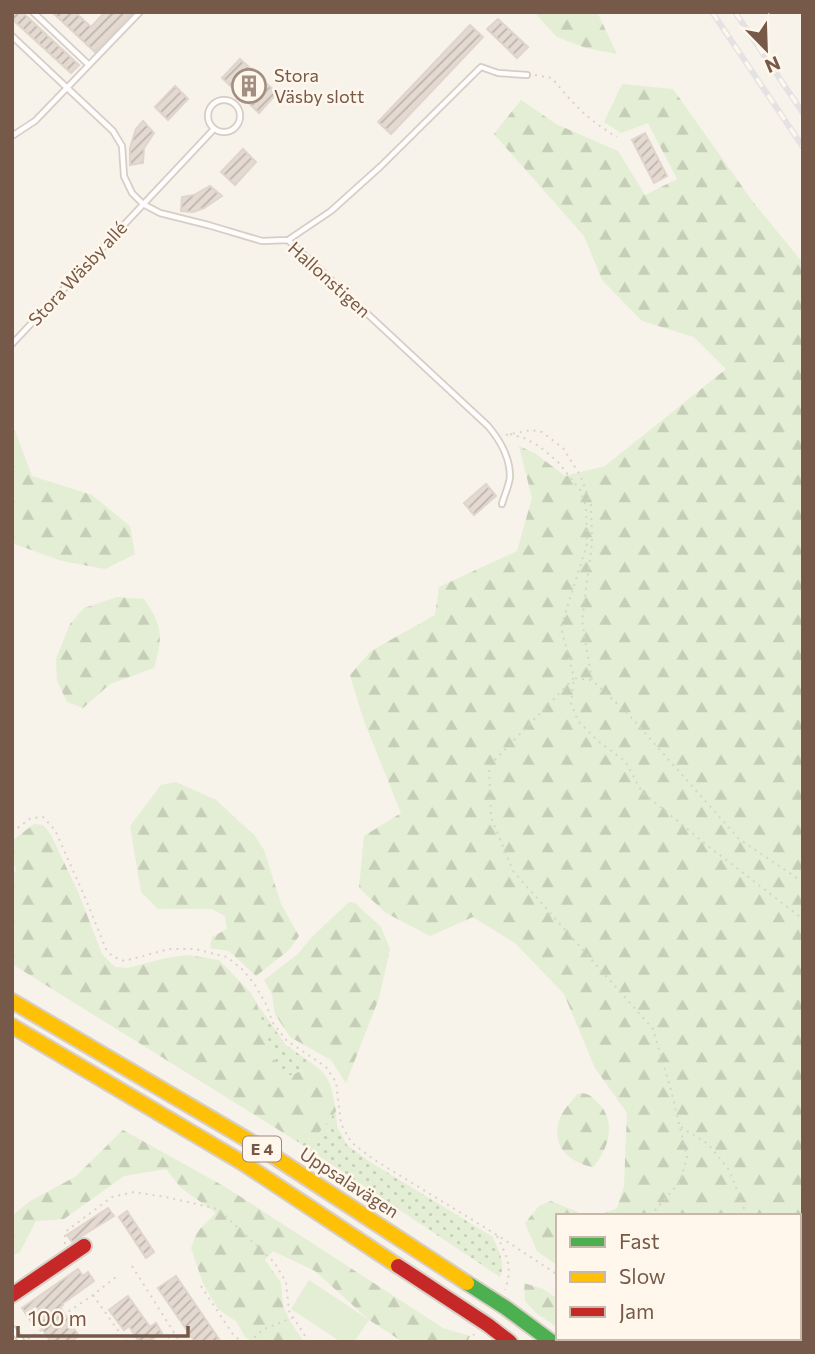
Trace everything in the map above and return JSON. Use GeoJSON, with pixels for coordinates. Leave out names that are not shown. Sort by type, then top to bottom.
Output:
{"type":"FeatureCollection","features":[{"type":"Feature","properties":{"kind":"main road","name":"Uppsalavägen"},"geometry":{"type":"LineString","coordinates":[[12,1001],[258,1146],[506,1308],[552,1342]]}},
{"type":"Feature","properties":{"kind":"main road","name":"E 4"},"geometry":{"type":"LineString","coordinates":[[12,1026],[243,1163],[510,1342]]}},
{"type":"Feature","properties":{"kind":"main road"},"geometry":{"type":"LineString","coordinates":[[12,1295],[84,1246]]}},
{"type":"Feature","properties":{"kind":"lane"},"geometry":{"type":"LineString","coordinates":[[33,12],[89,65]]}},
{"type":"Feature","properties":{"kind":"lane"},"geometry":{"type":"LineString","coordinates":[[12,136],[35,121],[140,12]]}},
{"type":"Feature","properties":{"kind":"lane"},"geometry":{"type":"LineString","coordinates":[[12,36],[113,131],[122,146],[124,176],[132,193],[143,204]]}},
{"type":"Feature","properties":{"kind":"lane"},"geometry":{"type":"LineString","coordinates":[[288,240],[331,211],[382,166],[481,67],[498,73],[527,75]]}},
{"type":"Feature","properties":{"kind":"lane"},"geometry":{"type":"LineString","coordinates":[[222,101],[236,105],[240,115],[238,125],[224,132],[214,129],[209,121],[211,108],[222,101]]}},
{"type":"Feature","properties":{"kind":"lane","name":"Stora Wäsby allé"},"geometry":{"type":"LineString","coordinates":[[12,344],[214,129]]}},
{"type":"Feature","properties":{"kind":"lane","name":"Hallonstigen"},"geometry":{"type":"LineString","coordinates":[[143,204],[160,213],[262,241],[288,240],[498,438],[508,460],[510,480],[502,505]]}},
{"type":"Feature","properties":{"kind":"lane"},"geometry":{"type":"LineString","coordinates":[[12,1328],[23,1342]]}},
{"type":"Feature","properties":{"kind":"path"},"geometry":{"type":"LineString","coordinates":[[527,75],[552,78],[595,124],[617,137]]}},
{"type":"Feature","properties":{"kind":"path"},"geometry":{"type":"LineString","coordinates":[[498,438],[531,430],[542,432],[563,448],[580,475],[591,504],[592,543],[582,621],[592,680],[629,715],[739,839],[803,882]]}},
{"type":"Feature","properties":{"kind":"path"},"geometry":{"type":"LineString","coordinates":[[510,434],[539,446],[558,462],[580,490],[586,506],[587,544],[561,627],[574,678],[571,703],[578,721],[598,741],[625,761],[642,792],[803,919]]}},
{"type":"Feature","properties":{"kind":"path"},"geometry":{"type":"LineString","coordinates":[[574,678],[592,680]]}},
{"type":"Feature","properties":{"kind":"path"},"geometry":{"type":"LineString","coordinates":[[574,678],[489,766],[491,817],[513,871],[653,1029],[687,1157],[680,1182],[652,1214]]}},
{"type":"Feature","properties":{"kind":"path"},"geometry":{"type":"LineString","coordinates":[[12,832],[31,818],[43,817],[55,830],[106,949],[112,957],[124,961],[169,949],[195,949],[227,957],[243,970],[266,1004],[273,1023],[286,1040],[326,1067],[331,1074],[336,1082],[341,1124],[351,1142],[373,1159],[556,1274]]}},
{"type":"Feature","properties":{"kind":"path"},"geometry":{"type":"LineString","coordinates":[[681,1127],[708,1144],[729,1170],[746,1214]]}},
{"type":"Feature","properties":{"kind":"path"},"geometry":{"type":"LineString","coordinates":[[65,1258],[65,1232],[112,1197],[134,1192],[218,1209],[274,1262],[286,1282],[292,1318],[309,1342]]}},
{"type":"Feature","properties":{"kind":"path"},"geometry":{"type":"LineString","coordinates":[[497,1235],[507,1258],[509,1277],[504,1292]]}},
{"type":"Feature","properties":{"kind":"path"},"geometry":{"type":"LineString","coordinates":[[132,1266],[180,1342]]}},
{"type":"Feature","properties":{"kind":"path"},"geometry":{"type":"LineString","coordinates":[[23,1342],[116,1277]]}},
{"type":"Feature","properties":{"kind":"path"},"geometry":{"type":"LineString","coordinates":[[201,1286],[241,1342]]}},
{"type":"Feature","properties":{"kind":"path"},"geometry":{"type":"LineString","coordinates":[[93,1295],[128,1342]]}},
{"type":"Feature","properties":{"kind":"path"},"geometry":{"type":"LineString","coordinates":[[249,1342],[264,1329],[292,1318]]}},
{"type":"Feature","properties":{"kind":"path"},"geometry":{"type":"LineString","coordinates":[[162,1342],[174,1333]]}},
{"type":"Feature","properties":{"kind":"path"},"geometry":{"type":"LineString","coordinates":[[471,1342],[475,1333]]}},
{"type":"Feature","properties":{"kind":"green space"},"geometry":{"type":"Polygon","coordinates":[[[534,12],[597,12],[617,54],[586,48],[557,37],[534,12]]]}},
{"type":"Feature","properties":{"kind":"green space"},"geometry":{"type":"Polygon","coordinates":[[[622,84],[673,89],[753,202],[803,263],[803,1342],[658,1340],[801,1340],[801,1214],[603,1214],[617,1208],[624,1186],[627,1113],[595,1068],[564,994],[515,943],[473,917],[430,936],[386,913],[359,888],[364,836],[401,813],[364,721],[350,675],[371,651],[435,615],[439,587],[517,551],[532,498],[519,446],[536,454],[565,476],[605,466],[726,369],[694,337],[642,321],[602,280],[584,236],[494,134],[521,100],[556,124],[618,151],[645,195],[677,179],[648,123],[621,133],[604,122],[622,84]]]}},
{"type":"Feature","properties":{"kind":"green space"},"geometry":{"type":"Polygon","coordinates":[[[12,423],[32,476],[92,495],[130,526],[135,554],[105,569],[62,561],[12,543],[12,423]]]}},
{"type":"Feature","properties":{"kind":"green space"},"geometry":{"type":"Polygon","coordinates":[[[117,597],[144,599],[155,617],[160,639],[154,668],[110,684],[83,708],[67,702],[57,681],[56,659],[70,624],[84,608],[117,597]]]}},
{"type":"Feature","properties":{"kind":"green space"},"geometry":{"type":"Polygon","coordinates":[[[176,782],[216,800],[255,836],[264,850],[281,904],[299,936],[289,950],[256,976],[229,951],[210,948],[212,937],[227,929],[225,916],[212,909],[158,909],[141,892],[130,826],[161,785],[176,782]]]}},
{"type":"Feature","properties":{"kind":"green space"},"geometry":{"type":"Polygon","coordinates":[[[34,824],[43,825],[51,835],[79,894],[102,954],[115,967],[128,968],[188,955],[219,960],[250,992],[256,1002],[278,1071],[287,1077],[314,1065],[324,1074],[330,1085],[336,1111],[315,1138],[298,1142],[12,964],[12,875],[16,870],[12,841],[34,824]]]}},
{"type":"Feature","properties":{"kind":"green space"},"geometry":{"type":"Polygon","coordinates":[[[349,902],[355,903],[381,927],[390,949],[379,998],[346,1083],[331,1060],[290,1037],[275,1014],[272,994],[264,980],[298,954],[349,902]]]}},
{"type":"Feature","properties":{"kind":"green space"},"geometry":{"type":"Polygon","coordinates":[[[256,1002],[285,1044],[314,1065],[286,1077],[278,1071],[256,1002]]]}},
{"type":"Feature","properties":{"kind":"green space"},"geometry":{"type":"Polygon","coordinates":[[[582,1093],[603,1108],[609,1125],[604,1151],[593,1167],[576,1161],[563,1151],[557,1136],[562,1114],[577,1094],[582,1093]]]}},
{"type":"Feature","properties":{"kind":"green space"},"geometry":{"type":"Polygon","coordinates":[[[336,1111],[337,1126],[347,1145],[370,1162],[493,1237],[502,1262],[500,1277],[298,1142],[315,1138],[336,1111]]]}},
{"type":"Feature","properties":{"kind":"green space"},"geometry":{"type":"Polygon","coordinates":[[[123,1130],[227,1188],[443,1328],[470,1336],[467,1342],[403,1342],[369,1320],[315,1271],[273,1251],[265,1260],[281,1283],[283,1306],[304,1342],[254,1342],[245,1337],[237,1322],[218,1309],[203,1283],[191,1248],[197,1232],[216,1213],[181,1188],[166,1169],[124,1176],[64,1219],[36,1221],[20,1252],[12,1256],[12,1216],[30,1201],[75,1177],[123,1130]]]}},
{"type":"Feature","properties":{"kind":"green space"},"geometry":{"type":"Polygon","coordinates":[[[551,1201],[582,1214],[556,1214],[556,1265],[537,1251],[525,1223],[539,1206],[551,1201]]]}},
{"type":"Feature","properties":{"kind":"green space"},"geometry":{"type":"Polygon","coordinates":[[[309,1280],[369,1320],[354,1342],[341,1342],[291,1309],[309,1280]]]}},
{"type":"Feature","properties":{"kind":"green space"},"geometry":{"type":"Polygon","coordinates":[[[524,1283],[543,1289],[556,1298],[556,1327],[536,1313],[525,1301],[524,1283]]]}},
{"type":"Feature","properties":{"kind":"building"},"geometry":{"type":"Polygon","coordinates":[[[12,12],[22,12],[79,65],[71,73],[12,19],[12,12]]]}},
{"type":"Feature","properties":{"kind":"building"},"geometry":{"type":"Polygon","coordinates":[[[52,12],[75,12],[91,27],[105,12],[133,12],[95,52],[52,12]]]}},
{"type":"Feature","properties":{"kind":"building"},"geometry":{"type":"Polygon","coordinates":[[[498,19],[528,47],[517,58],[487,29],[498,19]]]}},
{"type":"Feature","properties":{"kind":"building"},"geometry":{"type":"Polygon","coordinates":[[[470,25],[483,37],[391,134],[378,122],[470,25]]]}},
{"type":"Feature","properties":{"kind":"building","name":"Stora Väsby slott"},"geometry":{"type":"Polygon","coordinates":[[[240,59],[277,93],[259,113],[222,78],[240,59]]]}},
{"type":"Feature","properties":{"kind":"building"},"geometry":{"type":"Polygon","coordinates":[[[175,86],[188,99],[168,120],[155,107],[175,86]]]}},
{"type":"Feature","properties":{"kind":"building"},"geometry":{"type":"Polygon","coordinates":[[[143,121],[154,133],[144,148],[143,163],[130,165],[130,148],[136,129],[143,121]]]}},
{"type":"Feature","properties":{"kind":"building"},"geometry":{"type":"Polygon","coordinates":[[[645,133],[667,176],[654,183],[632,140],[645,133]]]}},
{"type":"Feature","properties":{"kind":"building"},"geometry":{"type":"Polygon","coordinates":[[[243,149],[256,162],[235,185],[221,172],[243,149]]]}},
{"type":"Feature","properties":{"kind":"building"},"geometry":{"type":"Polygon","coordinates":[[[210,186],[222,196],[204,208],[193,212],[181,211],[182,197],[194,195],[210,186]]]}},
{"type":"Feature","properties":{"kind":"building"},"geometry":{"type":"Polygon","coordinates":[[[486,484],[496,496],[474,515],[464,503],[486,484]]]}},
{"type":"Feature","properties":{"kind":"building"},"geometry":{"type":"Polygon","coordinates":[[[108,1208],[114,1216],[72,1242],[67,1235],[108,1208]]]}},
{"type":"Feature","properties":{"kind":"building"},"geometry":{"type":"Polygon","coordinates":[[[127,1211],[154,1252],[146,1258],[119,1217],[127,1211]]]}},
{"type":"Feature","properties":{"kind":"building"},"geometry":{"type":"Polygon","coordinates":[[[78,1269],[83,1276],[88,1272],[94,1281],[60,1307],[79,1336],[70,1342],[51,1342],[38,1323],[34,1326],[22,1308],[78,1269]]]}},
{"type":"Feature","properties":{"kind":"building"},"geometry":{"type":"Polygon","coordinates":[[[176,1276],[221,1342],[195,1342],[158,1288],[176,1276]]]}},
{"type":"Feature","properties":{"kind":"building"},"geometry":{"type":"Polygon","coordinates":[[[128,1296],[150,1327],[156,1323],[162,1333],[148,1342],[139,1342],[129,1326],[124,1330],[109,1310],[128,1296]]]}},
{"type":"Feature","properties":{"kind":"railway"},"geometry":{"type":"LineString","coordinates":[[712,12],[803,147]]}},
{"type":"Feature","properties":{"kind":"railway"},"geometry":{"type":"LineString","coordinates":[[735,12],[803,113]]}},
{"type":"Feature","properties":{"kind":"traffic: fast"},"geometry":{"type":"LineString","coordinates":[[467,1283],[552,1342]]}},
{"type":"Feature","properties":{"kind":"traffic: slow"},"geometry":{"type":"LineString","coordinates":[[12,1001],[258,1146],[467,1283]]}},
{"type":"Feature","properties":{"kind":"traffic: slow"},"geometry":{"type":"LineString","coordinates":[[12,1026],[243,1163],[398,1266]]}},
{"type":"Feature","properties":{"kind":"traffic: jam"},"geometry":{"type":"LineString","coordinates":[[12,1295],[84,1246]]}},
{"type":"Feature","properties":{"kind":"traffic: jam"},"geometry":{"type":"LineString","coordinates":[[398,1266],[510,1342]]}},
{"type":"Feature","properties":{"kind":"place","name":"Stora Väsby slott"},"geometry":{"type":"Point","coordinates":[249,86]}}]}
